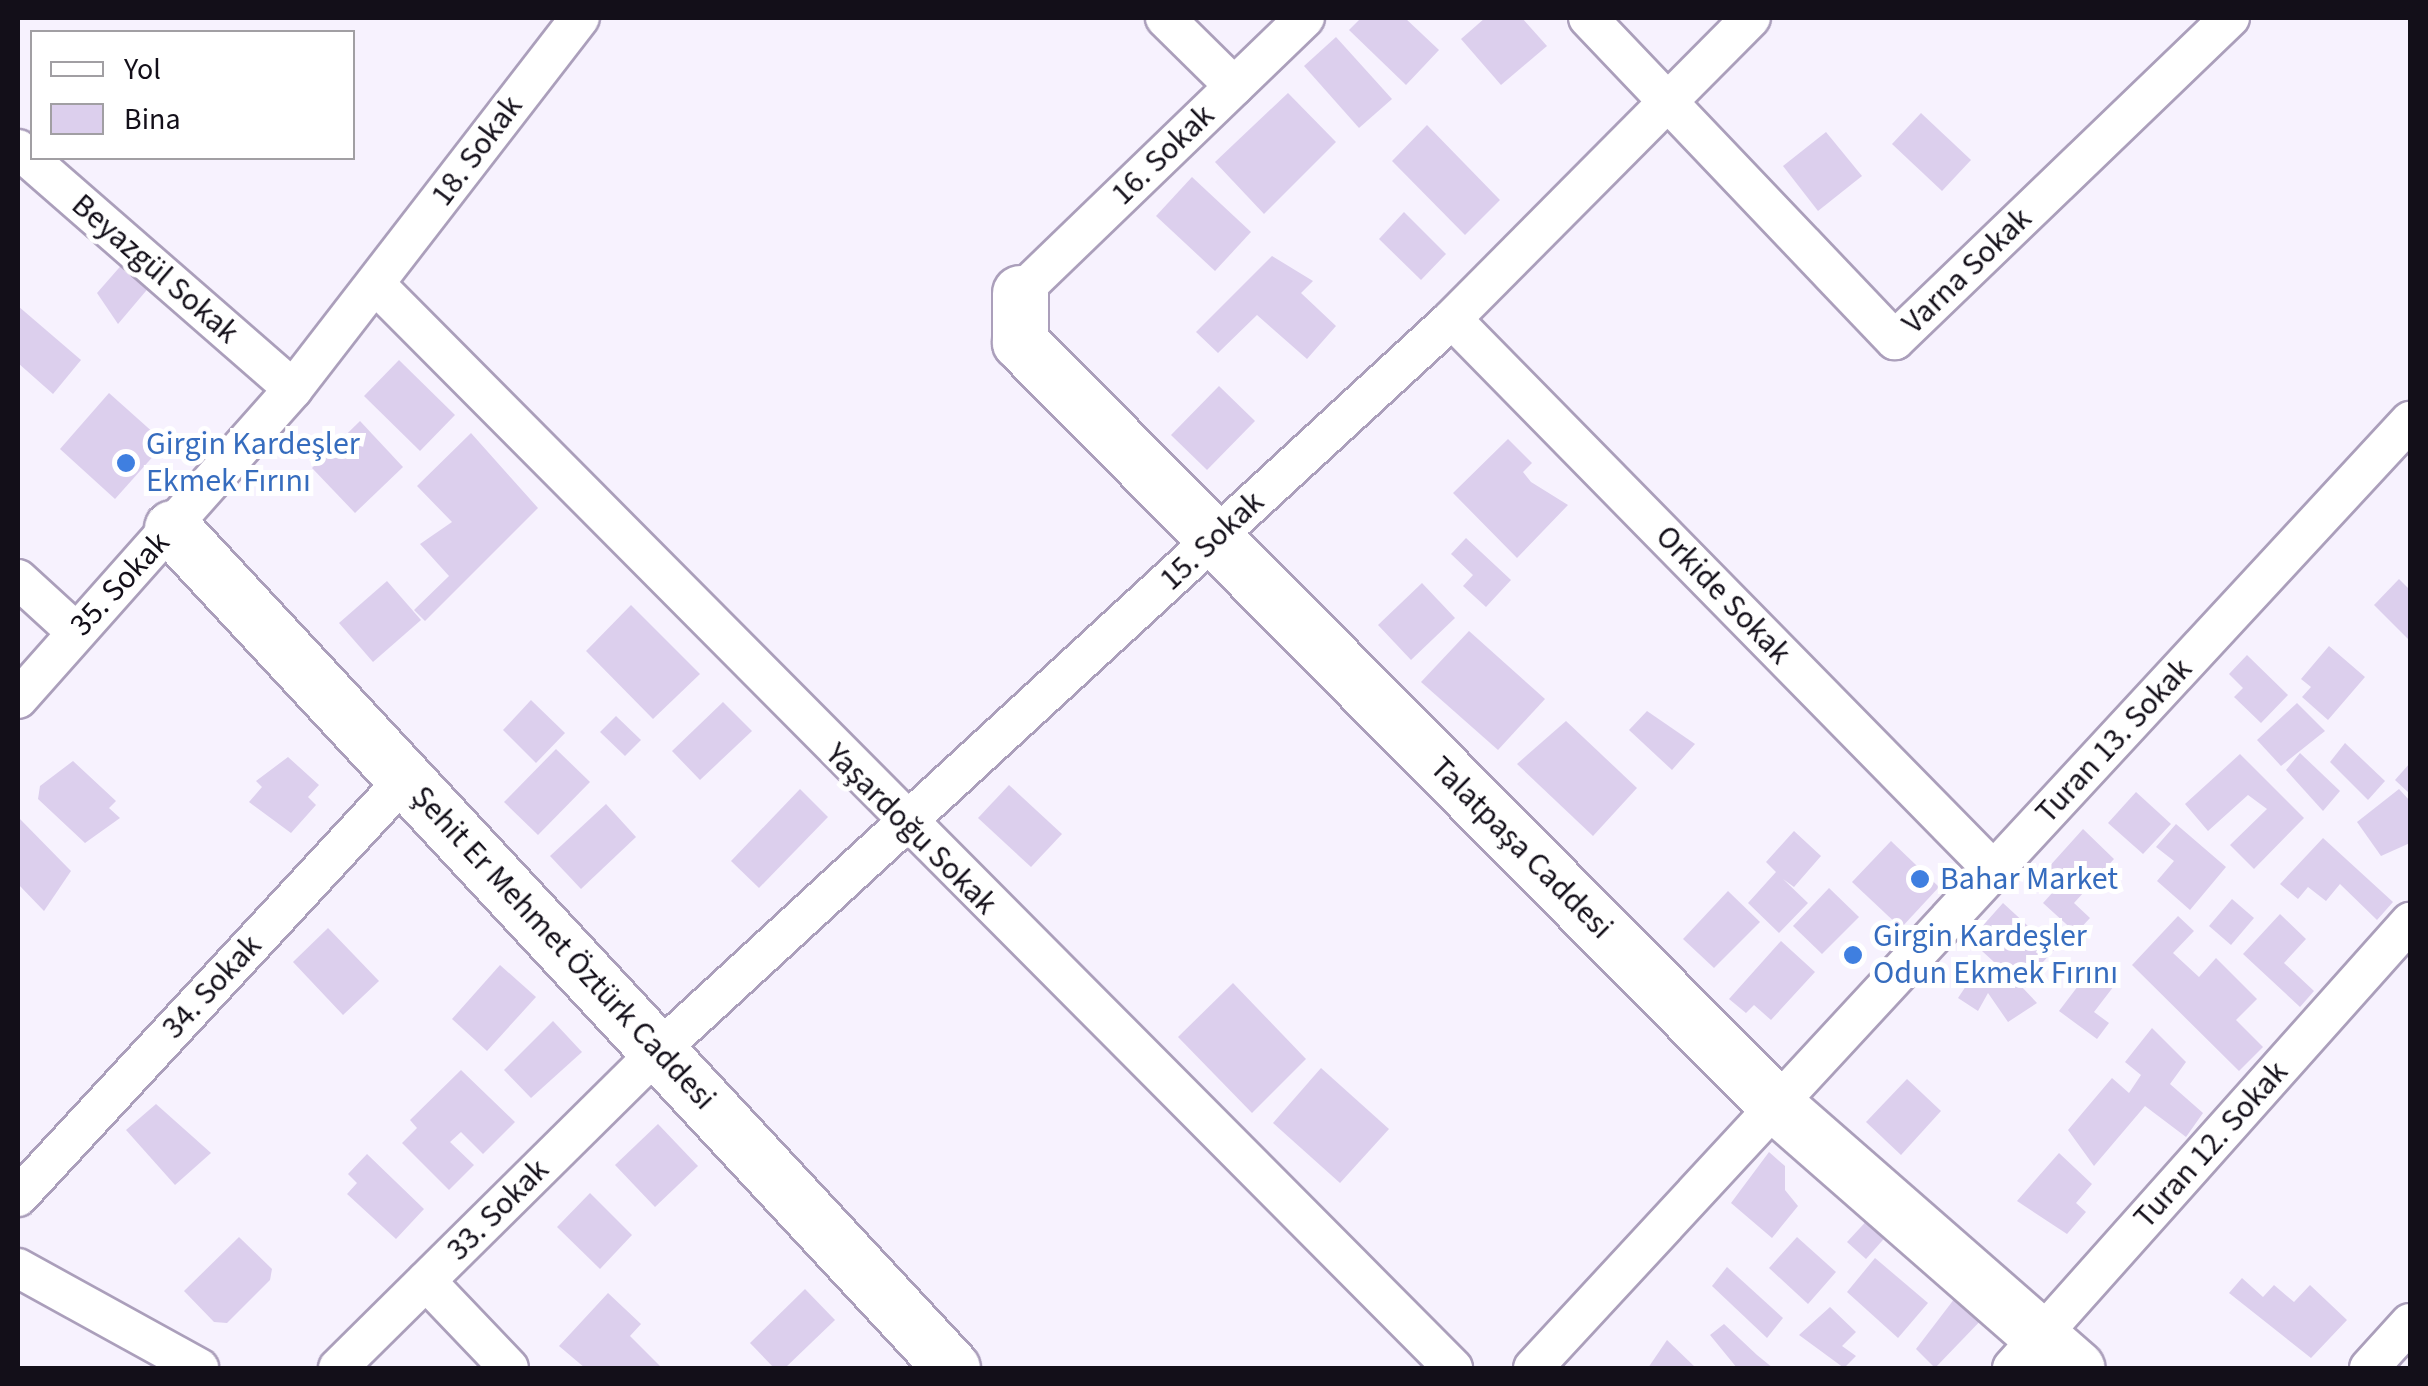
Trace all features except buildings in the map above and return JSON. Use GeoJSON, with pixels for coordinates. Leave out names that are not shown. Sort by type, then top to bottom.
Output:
{"type":"FeatureCollection","features":[{"type":"Feature","properties":{"kind":"street","name":"18. Sokak"},"geometry":{"type":"LineString","coordinates":[[375,284],[580,18]]}},
{"type":"Feature","properties":{"kind":"street"},"geometry":{"type":"LineString","coordinates":[[1166,18],[1234,86]]}},
{"type":"Feature","properties":{"kind":"street","name":"16. Sokak"},"geometry":{"type":"LineString","coordinates":[[1020,293],[1306,18]]}},
{"type":"Feature","properties":{"kind":"street","name":"Varna Sokak"},"geometry":{"type":"LineString","coordinates":[[1588,18],[1895,340],[2230,18]]}},
{"type":"Feature","properties":{"kind":"street","name":"15. Sokak"},"geometry":{"type":"LineString","coordinates":[[658,1051],[1452,319],[1751,18]]}},
{"type":"Feature","properties":{"kind":"street","name":"Beyazgül Sokak"},"geometry":{"type":"LineString","coordinates":[[31,160],[293,389]]}},
{"type":"Feature","properties":{"kind":"street","name":"35. Sokak"},"geometry":{"type":"LineString","coordinates":[[18,699],[293,389],[375,284]]}},
{"type":"Feature","properties":{"kind":"street","name":"Yaşardoğu Sokak"},"geometry":{"type":"LineString","coordinates":[[375,284],[905,824],[1453,1368]]}},
{"type":"Feature","properties":{"kind":"street","name":"Talatpaşa Caddesi"},"geometry":{"type":"LineString","coordinates":[[1020,293],[1020,342],[1776,1106],[2043,1358]]}},
{"type":"Feature","properties":{"kind":"street","name":"Orkide Sokak"},"geometry":{"type":"LineString","coordinates":[[1452,319],[1994,871]]}},
{"type":"Feature","properties":{"kind":"street","name":"Turan 13. Sokak"},"geometry":{"type":"LineString","coordinates":[[1533,1368],[2410,421]]}},
{"type":"Feature","properties":{"kind":"street","name":"Şehit Er Mehmet Öztürk Caddesi"},"geometry":{"type":"LineString","coordinates":[[172,528],[952,1368]]}},
{"type":"Feature","properties":{"kind":"street"},"geometry":{"type":"LineString","coordinates":[[18,579],[75,631]]}},
{"type":"Feature","properties":{"kind":"street","name":"34. Sokak"},"geometry":{"type":"LineString","coordinates":[[18,1196],[406,778]]}},
{"type":"Feature","properties":{"kind":"street","name":"Turan 12. Sokak"},"geometry":{"type":"LineString","coordinates":[[2043,1358],[2410,922]]}},
{"type":"Feature","properties":{"kind":"street","name":"33. Sokak"},"geometry":{"type":"LineString","coordinates":[[338,1368],[658,1051]]}},
{"type":"Feature","properties":{"kind":"street"},"geometry":{"type":"LineString","coordinates":[[18,1268],[198,1368]]}},
{"type":"Feature","properties":{"kind":"street"},"geometry":{"type":"LineString","coordinates":[[426,1281],[509,1368]]}},
{"type":"Feature","properties":{"kind":"street"},"geometry":{"type":"LineString","coordinates":[[2369,1368],[2410,1323]]}},
{"type":"Feature","properties":{"kind":"place","name":"Girgin Kardeşler Ekmek Fırını"},"geometry":{"type":"Point","coordinates":[126,463]}},
{"type":"Feature","properties":{"kind":"place","name":"Bahar Market"},"geometry":{"type":"Point","coordinates":[1920,879]}},
{"type":"Feature","properties":{"kind":"place","name":"Girgin Kardeşler Odun Ekmek Fırını"},"geometry":{"type":"Point","coordinates":[1853,955]}}]}
